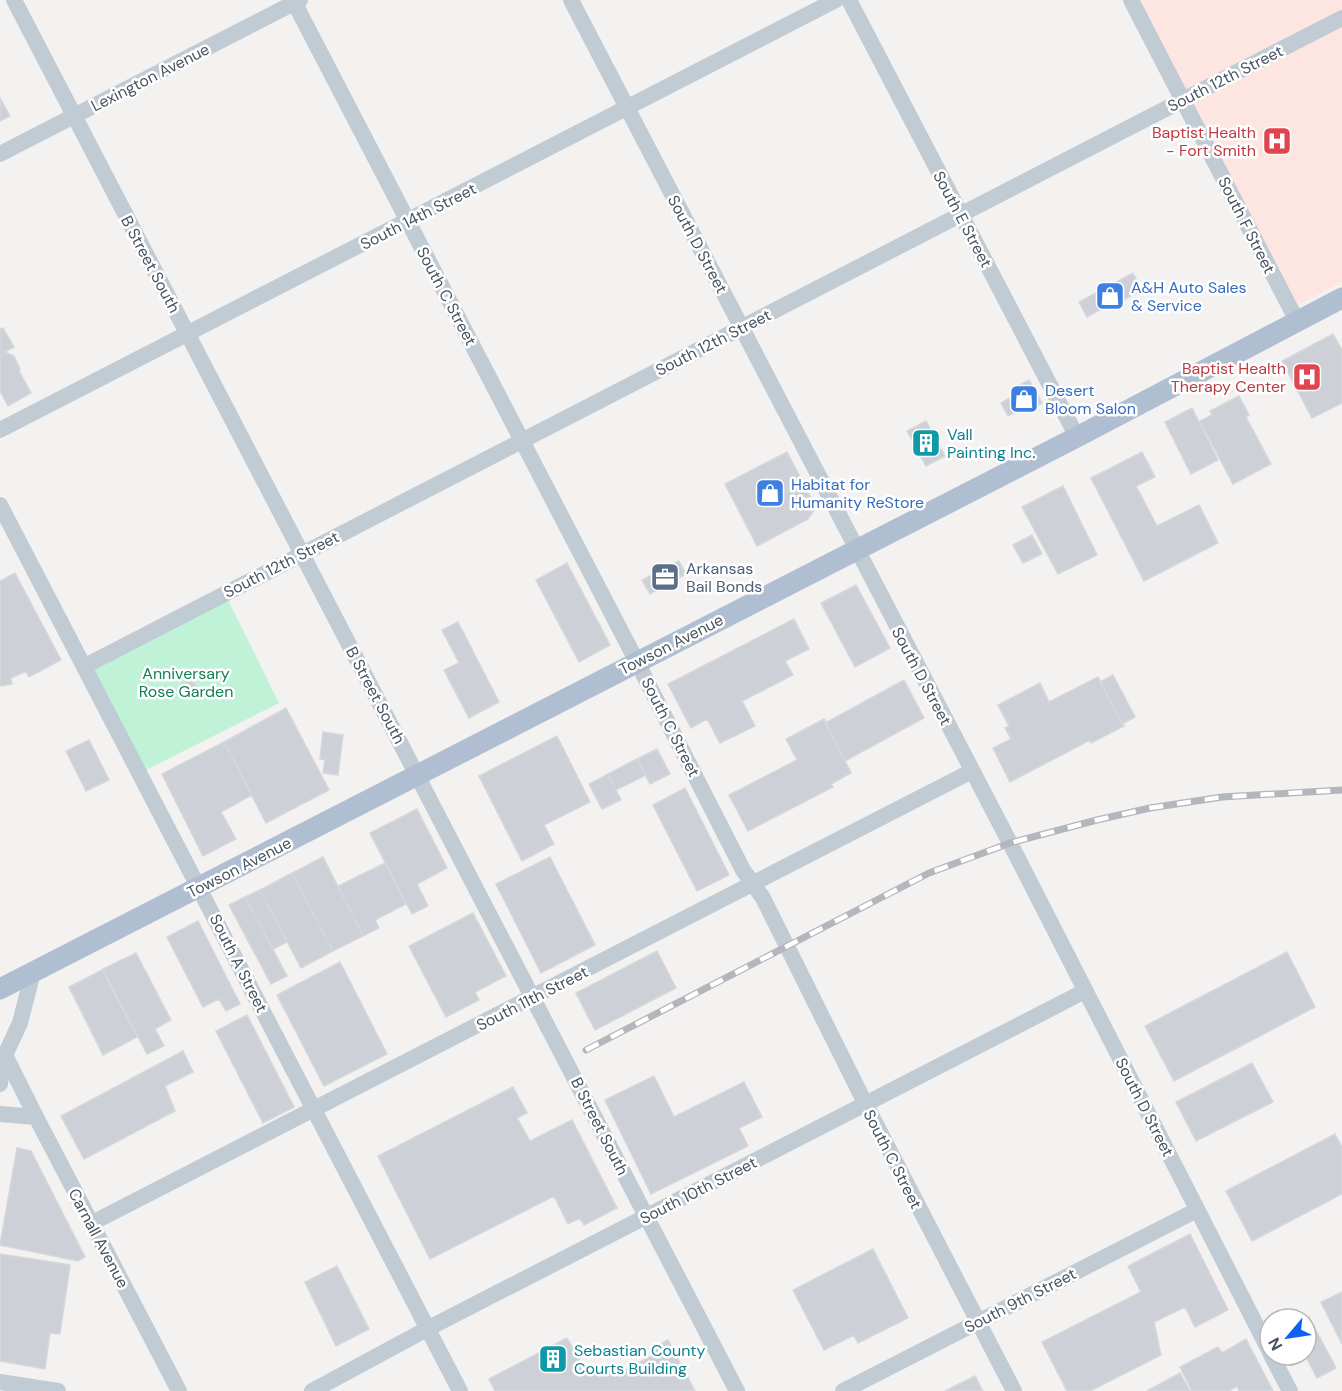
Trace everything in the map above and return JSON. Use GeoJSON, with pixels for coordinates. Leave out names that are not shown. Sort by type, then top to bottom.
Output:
{"type":"FeatureCollection","features":[{"type":"Feature","properties":{"kind":"main road","name":"Towson Avenue"},"geometry":{"type":"LineString","coordinates":[[0,989],[1077,437],[1297,321],[1340,303]]}},
{"type":"Feature","properties":{"kind":"street","name":"B Street South"},"geometry":{"type":"LineString","coordinates":[[14,0],[737,1391]]}},
{"type":"Feature","properties":{"kind":"street","name":"South D Street"},"geometry":{"type":"LineString","coordinates":[[571,0],[972,771],[1258,1329]]}},
{"type":"Feature","properties":{"kind":"street","name":"South 14th Street"},"geometry":{"type":"LineString","coordinates":[[0,430],[836,0]]}},
{"type":"Feature","properties":{"kind":"street","name":"South E Street"},"geometry":{"type":"LineString","coordinates":[[849,0],[1077,437]]}},
{"type":"Feature","properties":{"kind":"street","name":"South F Street"},"geometry":{"type":"LineString","coordinates":[[1131,0],[1297,321]]}},
{"type":"Feature","properties":{"kind":"street","name":"Lexington Avenue"},"geometry":{"type":"LineString","coordinates":[[0,154],[295,1]]}},
{"type":"Feature","properties":{"kind":"street","name":"South C Street"},"geometry":{"type":"LineString","coordinates":[[295,1],[743,870],[763,898],[865,1103],[1014,1391]]}},
{"type":"Feature","properties":{"kind":"street","name":"South 12th Street"},"geometry":{"type":"LineString","coordinates":[[85,666],[1342,18]]}},
{"type":"Feature","properties":{"kind":"street","name":"South A Street"},"geometry":{"type":"LineString","coordinates":[[0,505],[460,1391]]}},
{"type":"Feature","properties":{"kind":"street","name":"South 11th Street"},"geometry":{"type":"LineString","coordinates":[[92,1223],[754,885],[972,771]]}},
{"type":"Feature","properties":{"kind":"street"},"geometry":{"type":"LineString","coordinates":[[0,1084],[2,1049],[20,1023],[33,972]]}},
{"type":"Feature","properties":{"kind":"street","name":"South 10th Street"},"geometry":{"type":"LineString","coordinates":[[312,1391],[427,1329],[1085,991]]}},
{"type":"Feature","properties":{"kind":"street","name":"Carnall Avenue"},"geometry":{"type":"LineString","coordinates":[[2,1049],[179,1391]]}},
{"type":"Feature","properties":{"kind":"street"},"geometry":{"type":"LineString","coordinates":[[0,1114],[36,1117]]}},
{"type":"Feature","properties":{"kind":"street","name":"South 9th Street"},"geometry":{"type":"LineString","coordinates":[[843,1391],[1197,1210]]}},
{"type":"Feature","properties":{"kind":"street","name":"South D Street"},"geometry":{"type":"LineString","coordinates":[[1278,1367],[1290,1391]]}},
{"type":"Feature","properties":{"kind":"street"},"geometry":{"type":"LineString","coordinates":[[0,1382],[58,1391]]}},
{"type":"Feature","properties":{"kind":"shaded area","name":"Baptist Health - Fort Smith"},"geometry":{"type":"Polygon","coordinates":[[[1139,0],[1342,0],[1342,282],[1298,305],[1139,0]]]}},
{"type":"Feature","properties":{"kind":"green space","name":"Anniversary Rose Garden"},"geometry":{"type":"Polygon","coordinates":[[[225,594],[279,703],[140,773],[85,666],[225,594]]]}},
{"type":"Feature","properties":{"kind":"building"},"geometry":{"type":"Polygon","coordinates":[[[0,98],[10,116],[0,121],[0,98]]]}},
{"type":"Feature","properties":{"kind":"building","name":"A&H Auto Sales & Service"},"geometry":{"type":"Polygon","coordinates":[[[1133,273],[1142,290],[1087,317],[1079,302],[1133,273]]]}},
{"type":"Feature","properties":{"kind":"building"},"geometry":{"type":"Polygon","coordinates":[[[3,328],[14,347],[5,352],[14,356],[31,393],[8,406],[0,391],[0,329],[3,328]]]}},
{"type":"Feature","properties":{"kind":"building"},"geometry":{"type":"Polygon","coordinates":[[[1333,334],[1342,350],[1342,403],[1312,418],[1282,361],[1333,334]]]}},
{"type":"Feature","properties":{"kind":"building","name":"Desert Bloom Salon"},"geometry":{"type":"Polygon","coordinates":[[[1029,380],[1042,403],[1024,412],[1022,408],[1008,416],[1001,403],[1015,395],[1012,389],[1029,380]]]}},
{"type":"Feature","properties":{"kind":"building"},"geometry":{"type":"Polygon","coordinates":[[[1239,396],[1249,415],[1246,417],[1271,464],[1233,484],[1200,421],[1212,415],[1210,411],[1239,396]]]}},
{"type":"Feature","properties":{"kind":"building"},"geometry":{"type":"Polygon","coordinates":[[[1192,408],[1218,460],[1191,474],[1165,422],[1192,408]]]}},
{"type":"Feature","properties":{"kind":"building","name":"Vall Painting Inc."},"geometry":{"type":"Polygon","coordinates":[[[926,421],[945,456],[926,466],[907,431],[926,421]]]}},
{"type":"Feature","properties":{"kind":"building","name":"Habitat for Humanity ReStore"},"geometry":{"type":"Polygon","coordinates":[[[787,452],[815,509],[808,519],[757,546],[725,484],[787,452]]]}},
{"type":"Feature","properties":{"kind":"building"},"geometry":{"type":"Polygon","coordinates":[[[1142,452],[1155,477],[1136,486],[1157,526],[1199,505],[1218,543],[1144,581],[1091,478],[1142,452]]]}},
{"type":"Feature","properties":{"kind":"building"},"geometry":{"type":"Polygon","coordinates":[[[1063,486],[1097,555],[1058,574],[1022,507],[1063,486]]]}},
{"type":"Feature","properties":{"kind":"building"},"geometry":{"type":"Polygon","coordinates":[[[1032,535],[1042,554],[1023,563],[1013,545],[1032,535]]]}},
{"type":"Feature","properties":{"kind":"building","name":"Arkansas Bail Bonds"},"geometry":{"type":"Polygon","coordinates":[[[679,561],[686,574],[650,594],[642,580],[679,561]]]}},
{"type":"Feature","properties":{"kind":"building"},"geometry":{"type":"Polygon","coordinates":[[[567,563],[610,645],[579,662],[536,580],[567,563]]]}},
{"type":"Feature","properties":{"kind":"building"},"geometry":{"type":"Polygon","coordinates":[[[15,573],[61,660],[29,677],[26,671],[11,678],[12,684],[0,686],[0,581],[15,573]]]}},
{"type":"Feature","properties":{"kind":"building"},"geometry":{"type":"Polygon","coordinates":[[[856,585],[890,648],[855,667],[821,603],[856,585]]]}},
{"type":"Feature","properties":{"kind":"building"},"geometry":{"type":"Polygon","coordinates":[[[794,619],[809,649],[785,661],[793,675],[742,701],[755,726],[720,743],[707,719],[691,728],[668,684],[794,619]]]}},
{"type":"Feature","properties":{"kind":"building"},"geometry":{"type":"Polygon","coordinates":[[[458,622],[499,702],[469,718],[444,670],[459,663],[442,630],[458,622]]]}},
{"type":"Feature","properties":{"kind":"building"},"geometry":{"type":"Polygon","coordinates":[[[1113,675],[1135,717],[1122,724],[1100,682],[1113,675]]]}},
{"type":"Feature","properties":{"kind":"building"},"geometry":{"type":"Polygon","coordinates":[[[1098,677],[1124,726],[1091,743],[1090,740],[1010,782],[993,748],[1011,739],[1005,728],[1009,726],[998,705],[1040,683],[1049,702],[1098,677]]]}},
{"type":"Feature","properties":{"kind":"building"},"geometry":{"type":"Polygon","coordinates":[[[904,680],[924,718],[845,761],[825,723],[904,680]]]}},
{"type":"Feature","properties":{"kind":"building"},"geometry":{"type":"Polygon","coordinates":[[[188,681],[194,684],[197,690],[194,696],[188,699],[182,696],[179,690],[182,684],[188,681]]]}},
{"type":"Feature","properties":{"kind":"building"},"geometry":{"type":"Polygon","coordinates":[[[286,708],[329,790],[266,823],[224,742],[286,708]]]}},
{"type":"Feature","properties":{"kind":"building"},"geometry":{"type":"Polygon","coordinates":[[[824,719],[851,773],[831,784],[833,787],[748,831],[729,795],[797,760],[786,739],[824,719]]]}},
{"type":"Feature","properties":{"kind":"building"},"geometry":{"type":"Polygon","coordinates":[[[323,732],[343,735],[338,775],[323,773],[325,760],[320,759],[323,732]]]}},
{"type":"Feature","properties":{"kind":"building"},"geometry":{"type":"Polygon","coordinates":[[[557,736],[590,802],[544,825],[554,844],[522,861],[479,776],[557,736]]]}},
{"type":"Feature","properties":{"kind":"building"},"geometry":{"type":"Polygon","coordinates":[[[89,740],[109,780],[86,791],[66,751],[89,740]]]}},
{"type":"Feature","properties":{"kind":"building"},"geometry":{"type":"Polygon","coordinates":[[[224,742],[252,795],[221,812],[236,839],[203,856],[162,774],[224,742]]]}},
{"type":"Feature","properties":{"kind":"building"},"geometry":{"type":"Polygon","coordinates":[[[657,749],[670,774],[650,784],[637,759],[657,749]]]}},
{"type":"Feature","properties":{"kind":"building"},"geometry":{"type":"Polygon","coordinates":[[[637,759],[646,775],[616,790],[608,774],[637,759]]]}},
{"type":"Feature","properties":{"kind":"building"},"geometry":{"type":"Polygon","coordinates":[[[608,774],[621,800],[602,809],[589,784],[608,774]]]}},
{"type":"Feature","properties":{"kind":"building"},"geometry":{"type":"Polygon","coordinates":[[[685,788],[729,875],[697,891],[653,805],[685,788]]]}},
{"type":"Feature","properties":{"kind":"building"},"geometry":{"type":"Polygon","coordinates":[[[417,809],[447,868],[417,884],[428,906],[412,914],[370,833],[417,809]]]}},
{"type":"Feature","properties":{"kind":"building"},"geometry":{"type":"Polygon","coordinates":[[[323,857],[363,936],[333,951],[292,873],[323,857]]]}},
{"type":"Feature","properties":{"kind":"building"},"geometry":{"type":"Polygon","coordinates":[[[550,857],[595,945],[541,973],[496,884],[550,857]]]}},
{"type":"Feature","properties":{"kind":"building"},"geometry":{"type":"Polygon","coordinates":[[[385,863],[406,904],[375,920],[379,928],[363,936],[338,886],[385,863]]]}},
{"type":"Feature","properties":{"kind":"building"},"geometry":{"type":"Polygon","coordinates":[[[292,873],[333,951],[301,968],[260,890],[292,873]]]}},
{"type":"Feature","properties":{"kind":"building"},"geometry":{"type":"Polygon","coordinates":[[[260,890],[287,942],[273,949],[245,897],[260,890]]]}},
{"type":"Feature","properties":{"kind":"building"},"geometry":{"type":"Polygon","coordinates":[[[245,897],[287,976],[271,984],[229,905],[245,897]]]}},
{"type":"Feature","properties":{"kind":"building"},"geometry":{"type":"Polygon","coordinates":[[[473,913],[506,976],[475,992],[479,1000],[446,1017],[409,946],[473,913]]]}},
{"type":"Feature","properties":{"kind":"building"},"geometry":{"type":"Polygon","coordinates":[[[198,921],[240,1004],[226,1011],[219,999],[203,1007],[167,937],[198,921]]]}},
{"type":"Feature","properties":{"kind":"building"},"geometry":{"type":"Polygon","coordinates":[[[657,951],[676,988],[595,1030],[576,993],[657,951]]]}},
{"type":"Feature","properties":{"kind":"building"},"geometry":{"type":"Polygon","coordinates":[[[1287,952],[1315,1007],[1174,1081],[1145,1026],[1287,952]]]}},
{"type":"Feature","properties":{"kind":"building"},"geometry":{"type":"Polygon","coordinates":[[[136,953],[171,1020],[155,1029],[164,1046],[147,1054],[103,969],[136,953]]]}},
{"type":"Feature","properties":{"kind":"building"},"geometry":{"type":"Polygon","coordinates":[[[340,962],[387,1054],[324,1086],[277,995],[340,962]]]}},
{"type":"Feature","properties":{"kind":"building"},"geometry":{"type":"Polygon","coordinates":[[[102,970],[137,1037],[103,1055],[69,987],[102,970]]]}},
{"type":"Feature","properties":{"kind":"building"},"geometry":{"type":"Polygon","coordinates":[[[247,1015],[294,1107],[263,1123],[216,1031],[247,1015]]]}},
{"type":"Feature","properties":{"kind":"building"},"geometry":{"type":"Polygon","coordinates":[[[183,1051],[193,1072],[165,1086],[175,1111],[84,1159],[61,1116],[183,1051]]]}},
{"type":"Feature","properties":{"kind":"building"},"geometry":{"type":"Polygon","coordinates":[[[1252,1063],[1273,1102],[1196,1141],[1176,1102],[1252,1063]]]}},
{"type":"Feature","properties":{"kind":"building"},"geometry":{"type":"Polygon","coordinates":[[[654,1076],[674,1117],[744,1082],[762,1117],[739,1128],[748,1146],[651,1194],[605,1100],[654,1076]]]}},
{"type":"Feature","properties":{"kind":"building"},"geometry":{"type":"Polygon","coordinates":[[[513,1087],[527,1113],[517,1118],[530,1141],[572,1120],[617,1208],[584,1225],[580,1218],[568,1224],[554,1196],[430,1259],[378,1156],[513,1087]]]}},
{"type":"Feature","properties":{"kind":"building"},"geometry":{"type":"Polygon","coordinates":[[[1335,1134],[1342,1147],[1342,1194],[1252,1241],[1226,1191],[1335,1134]]]}},
{"type":"Feature","properties":{"kind":"building"},"geometry":{"type":"Polygon","coordinates":[[[17,1148],[31,1151],[85,1257],[78,1261],[0,1245],[17,1148]]]}},
{"type":"Feature","properties":{"kind":"building"},"geometry":{"type":"Polygon","coordinates":[[[1190,1234],[1228,1310],[1195,1327],[1185,1307],[1154,1322],[1161,1355],[1090,1391],[1067,1391],[1042,1342],[1141,1292],[1128,1266],[1190,1234]]]}},
{"type":"Feature","properties":{"kind":"building"},"geometry":{"type":"Polygon","coordinates":[[[873,1249],[908,1318],[858,1343],[854,1335],[824,1350],[793,1290],[873,1249]]]}},
{"type":"Feature","properties":{"kind":"building"},"geometry":{"type":"Polygon","coordinates":[[[0,1254],[70,1265],[60,1334],[50,1333],[45,1369],[0,1361],[0,1254]]]}},
{"type":"Feature","properties":{"kind":"building"},"geometry":{"type":"Polygon","coordinates":[[[337,1266],[369,1329],[336,1346],[305,1282],[337,1266]]]}},
{"type":"Feature","properties":{"kind":"building"},"geometry":{"type":"Polygon","coordinates":[[[1342,1292],[1342,1344],[1321,1302],[1342,1292]]]}},
{"type":"Feature","properties":{"kind":"building"},"geometry":{"type":"Polygon","coordinates":[[[1318,1334],[1336,1368],[1317,1378],[1311,1367],[1318,1367],[1318,1334]]]}},
{"type":"Feature","properties":{"kind":"building","name":"Sebastian County Courts Building"},"geometry":{"type":"Polygon","coordinates":[[[567,1338],[584,1368],[589,1365],[592,1373],[608,1364],[614,1376],[655,1354],[652,1348],[668,1340],[695,1391],[495,1391],[489,1379],[567,1338]]]}},
{"type":"Feature","properties":{"kind":"building"},"geometry":{"type":"Polygon","coordinates":[[[1246,1339],[1258,1362],[1258,1367],[1261,1367],[1273,1391],[1239,1391],[1237,1386],[1229,1391],[1192,1391],[1180,1367],[1218,1347],[1222,1353],[1246,1339]]]}},
{"type":"Feature","properties":{"kind":"building"},"geometry":{"type":"Polygon","coordinates":[[[1180,1373],[1190,1391],[1147,1391],[1180,1373]]]}},
{"type":"Feature","properties":{"kind":"building"},"geometry":{"type":"Polygon","coordinates":[[[975,1376],[983,1391],[945,1391],[975,1376]]]}},
{"type":"Feature","properties":{"kind":"railway"},"geometry":{"type":"LineString","coordinates":[[586,1050],[929,873],[1010,843],[1150,808],[1222,797],[1342,790]]}},
{"type":"Feature","properties":{"kind":"place","name":"Baptist Health - Fort Smith"},"geometry":{"type":"Point","coordinates":[1277,141]}},
{"type":"Feature","properties":{"kind":"place","name":"A&H Auto Sales & Service"},"geometry":{"type":"Point","coordinates":[1110,296]}},
{"type":"Feature","properties":{"kind":"place","name":"Baptist Health Therapy Center"},"geometry":{"type":"Point","coordinates":[1307,377]}},
{"type":"Feature","properties":{"kind":"place","name":"Desert Bloom Salon"},"geometry":{"type":"Point","coordinates":[1024,399]}},
{"type":"Feature","properties":{"kind":"place","name":"Vall Painting Inc."},"geometry":{"type":"Point","coordinates":[926,443]}},
{"type":"Feature","properties":{"kind":"place","name":"Habitat for Humanity ReStore"},"geometry":{"type":"Point","coordinates":[770,493]}},
{"type":"Feature","properties":{"kind":"place","name":"Arkansas Bail Bonds"},"geometry":{"type":"Point","coordinates":[665,577]}},
{"type":"Feature","properties":{"kind":"place","name":"Sebastian County Courts Building"},"geometry":{"type":"Point","coordinates":[553,1359]}}]}
